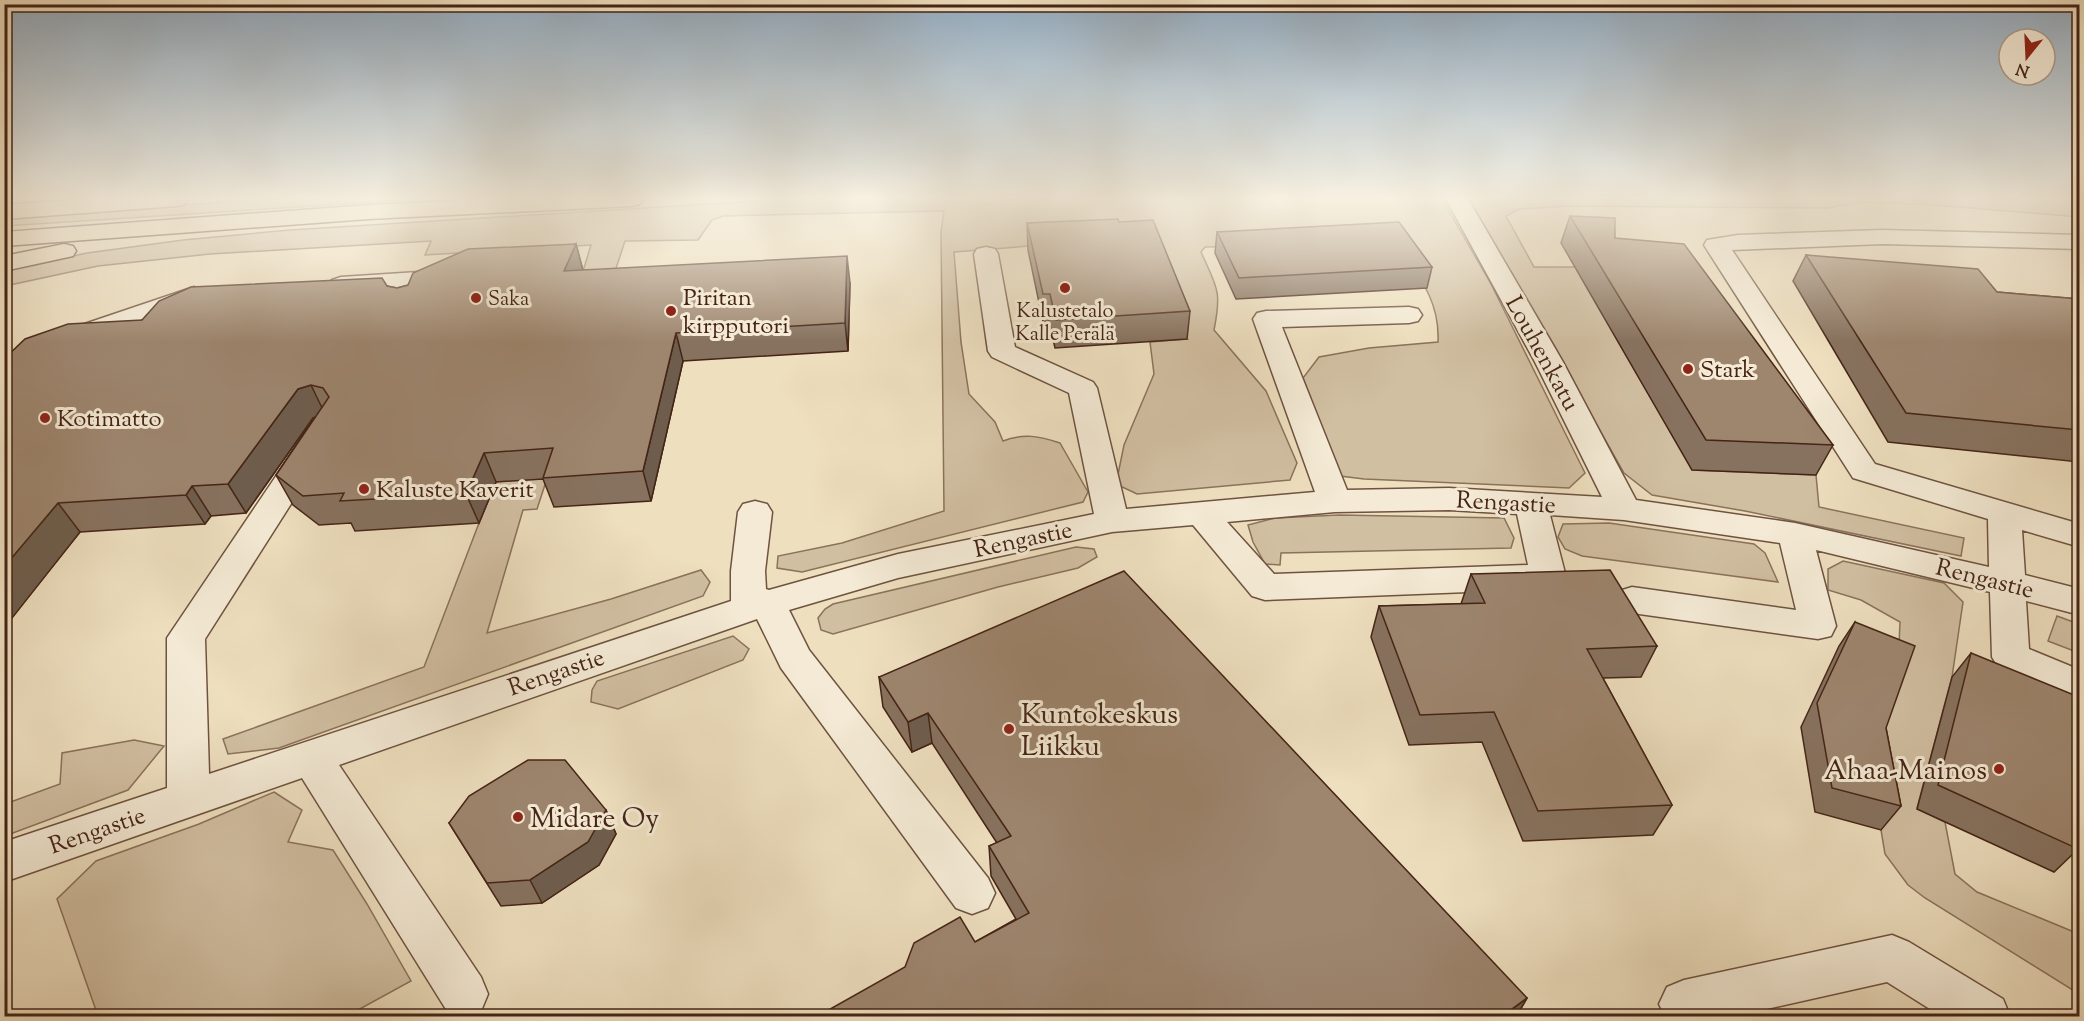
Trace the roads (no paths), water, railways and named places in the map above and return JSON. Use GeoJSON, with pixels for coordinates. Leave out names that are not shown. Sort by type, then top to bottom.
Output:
{"type":"FeatureCollection","features":[{"type":"Feature","properties":{"kind":"highway"},"geometry":{"type":"LineString","coordinates":[[4,264],[98,247]]}},
{"type":"Feature","properties":{"kind":"street","name":"Louhenkatu"},"geometry":{"type":"LineString","coordinates":[[1484,247],[1549,362],[1624,508]]}},
{"type":"Feature","properties":{"kind":"street"},"geometry":{"type":"LineString","coordinates":[[1717,247],[1864,471],[2079,536]]}},
{"type":"Feature","properties":{"kind":"street"},"geometry":{"type":"LineString","coordinates":[[986,254],[1002,351],[1083,388],[1112,521]]}},
{"type":"Feature","properties":{"kind":"street"},"geometry":{"type":"LineString","coordinates":[[313,287],[418,280],[408,306]]}},
{"type":"Feature","properties":{"kind":"street"},"geometry":{"type":"LineString","coordinates":[[4,387],[47,345],[197,294],[220,292]]}},
{"type":"Feature","properties":{"kind":"street"},"geometry":{"type":"LineString","coordinates":[[1335,501],[1266,319],[1409,315]]}},
{"type":"Feature","properties":{"kind":"street"},"geometry":{"type":"LineString","coordinates":[[188,798],[186,638],[326,425]]}},
{"type":"Feature","properties":{"kind":"street","name":"Rengastie"},"geometry":{"type":"LineString","coordinates":[[4,862],[758,605],[898,566],[1112,521],[1335,501],[1449,499],[1624,508],[1795,534],[2079,602]]}},
{"type":"Feature","properties":{"kind":"street"},"geometry":{"type":"LineString","coordinates":[[1200,512],[1264,587],[1548,577],[1531,503]]}},
{"type":"Feature","properties":{"kind":"street"},"geometry":{"type":"LineString","coordinates":[[755,512],[748,571],[758,605],[794,658],[972,893]]}},
{"type":"Feature","properties":{"kind":"street"},"geometry":{"type":"LineString","coordinates":[[2004,514],[2011,657],[2079,687]]}},
{"type":"Feature","properties":{"kind":"street"},"geometry":{"type":"LineString","coordinates":[[1632,600],[1818,626],[1795,534]]}},
{"type":"Feature","properties":{"kind":"street"},"geometry":{"type":"LineString","coordinates":[[311,757],[464,994]]}},
{"type":"Feature","properties":{"kind":"street"},"geometry":{"type":"LineString","coordinates":[[1690,1017],[1684,1004],[1892,958],[1985,1017]]}},
{"type":"Feature","properties":{"kind":"place","name":"Kalustetalo Kalle Perälä"},"geometry":{"type":"Point","coordinates":[1065,288]}},
{"type":"Feature","properties":{"kind":"place","name":"Saka"},"geometry":{"type":"Point","coordinates":[476,298]}},
{"type":"Feature","properties":{"kind":"place","name":"Piritan kirpputori"},"geometry":{"type":"Point","coordinates":[671,311]}},
{"type":"Feature","properties":{"kind":"place","name":"Stark"},"geometry":{"type":"Point","coordinates":[1688,369]}},
{"type":"Feature","properties":{"kind":"place","name":"Kotimatto"},"geometry":{"type":"Point","coordinates":[45,418]}},
{"type":"Feature","properties":{"kind":"place","name":"Kaluste Kaverit"},"geometry":{"type":"Point","coordinates":[364,489]}},
{"type":"Feature","properties":{"kind":"place","name":"Kuntokeskus Liikku"},"geometry":{"type":"Point","coordinates":[1009,729]}},
{"type":"Feature","properties":{"kind":"place","name":"Ahaa-Mainos"},"geometry":{"type":"Point","coordinates":[1999,769]}},
{"type":"Feature","properties":{"kind":"place","name":"Midare Oy"},"geometry":{"type":"Point","coordinates":[518,817]}}]}
